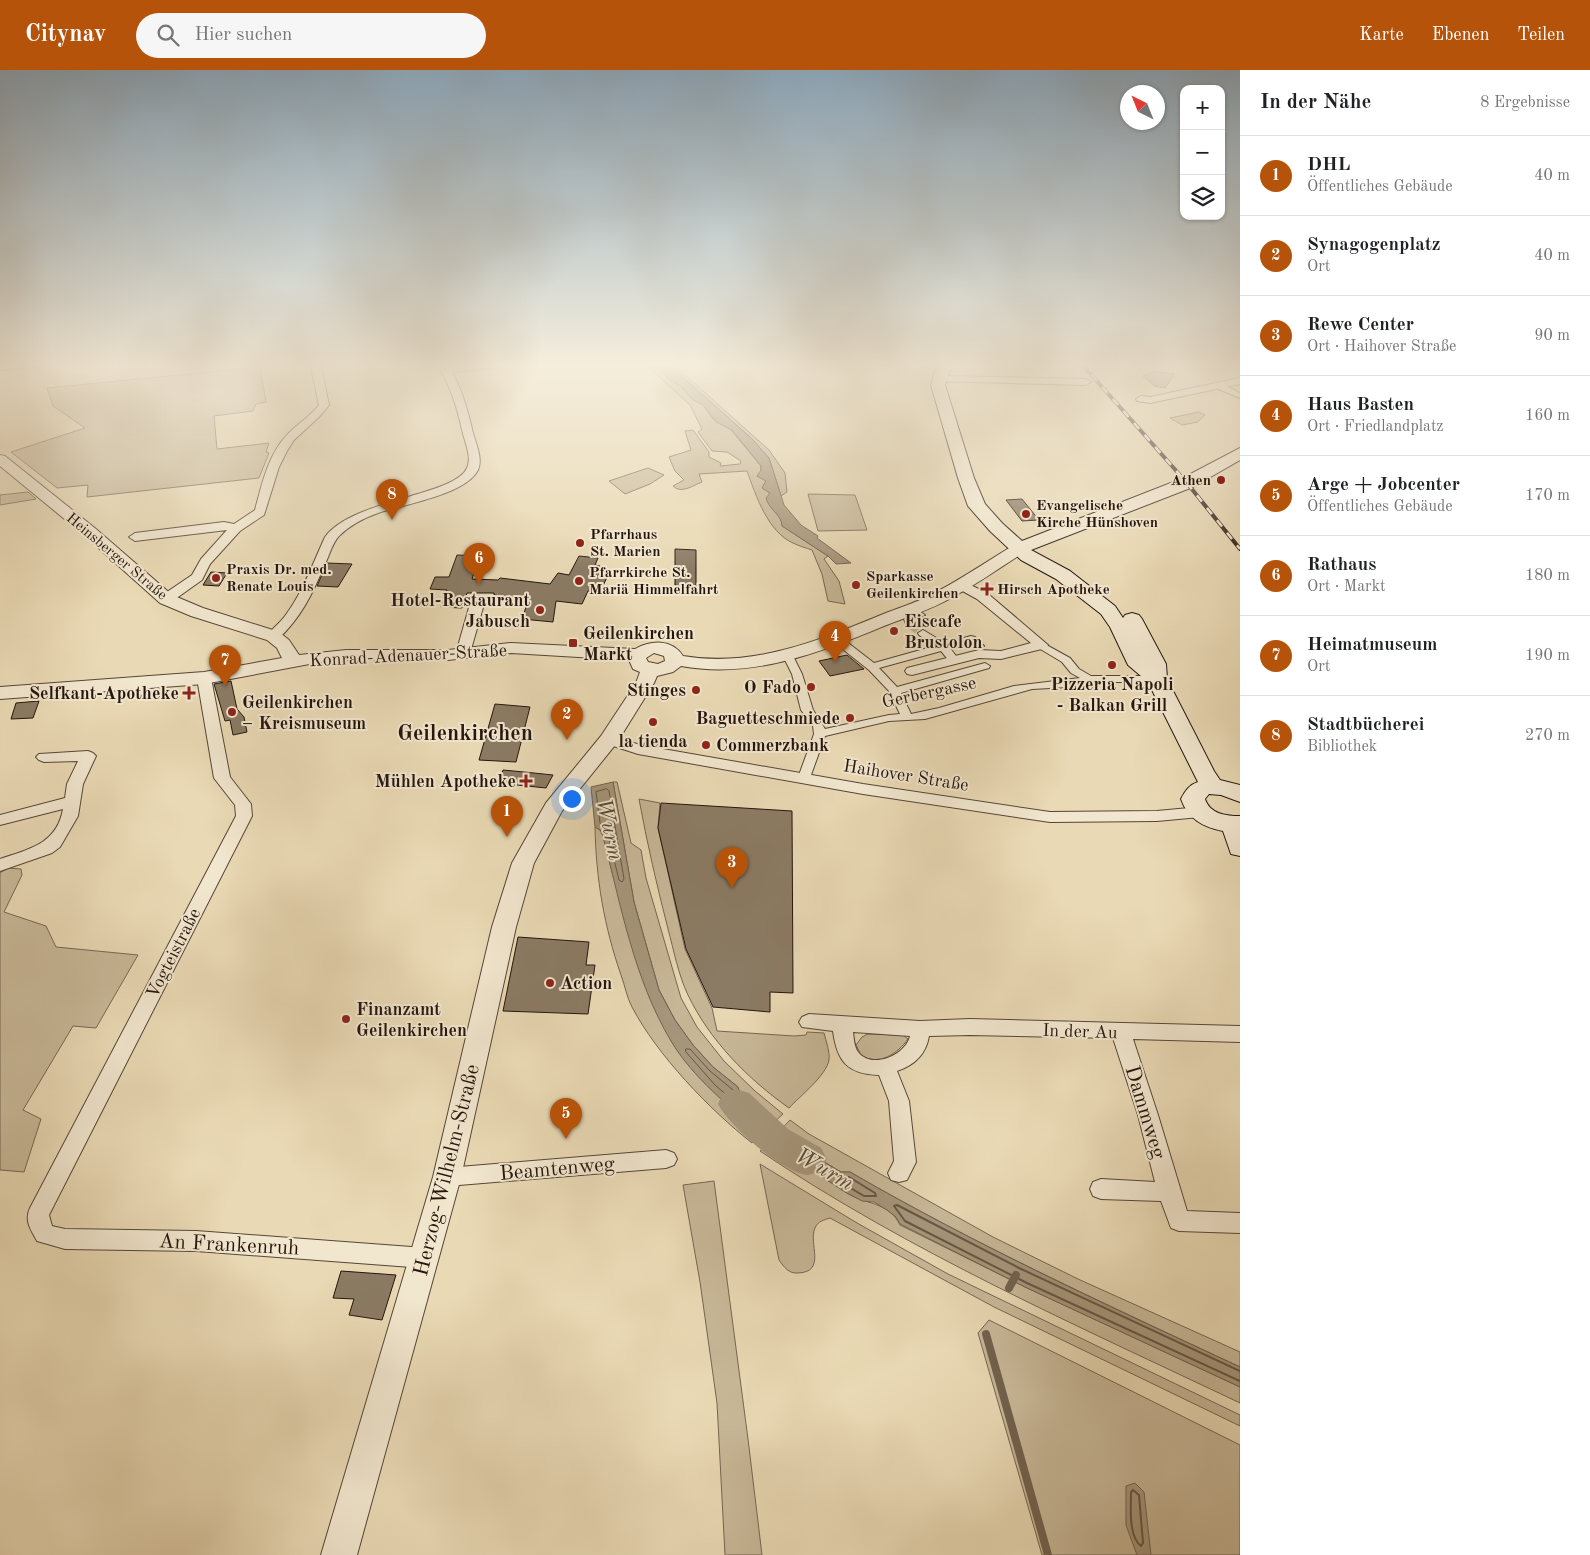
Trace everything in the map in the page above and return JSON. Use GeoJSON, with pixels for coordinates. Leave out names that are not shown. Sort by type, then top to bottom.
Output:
{"type":"FeatureCollection","features":[{"type":"Feature","properties":{"kind":"main road"},"geometry":{"type":"LineString","coordinates":[[952,432],[973,497],[983,513],[1026,556],[1064,576],[1108,610],[1120,627],[1138,665],[1157,679],[1203,773],[1213,786]]}},
{"type":"Feature","properties":{"kind":"main road"},"geometry":{"type":"LineString","coordinates":[[1020,548],[1187,483],[1240,453]]}},
{"type":"Feature","properties":{"kind":"main road"},"geometry":{"type":"LineString","coordinates":[[1240,794],[1213,786],[1201,789],[1194,795],[1194,803],[1200,812],[1212,819],[1236,824],[1240,848]]}},
{"type":"Feature","properties":{"kind":"street"},"geometry":{"type":"LineString","coordinates":[[166,599],[197,577],[205,562],[236,528],[260,512],[270,473],[286,442],[297,432]]}},
{"type":"Feature","properties":{"kind":"street"},"geometry":{"type":"LineString","coordinates":[[273,636],[284,629],[294,615],[330,537],[339,528],[375,510],[442,489],[469,476],[474,465],[467,432]]}},
{"type":"Feature","properties":{"kind":"street","name":"Heinsberger Straße"},"geometry":{"type":"LineString","coordinates":[[0,459],[90,532],[166,599],[197,612],[273,636],[281,640],[288,649],[293,662]]}},
{"type":"Feature","properties":{"kind":"street"},"geometry":{"type":"LineString","coordinates":[[136,537],[224,526],[236,528]]}},
{"type":"Feature","properties":{"kind":"street"},"geometry":{"type":"LineString","coordinates":[[638,654],[637,658],[640,665],[650,670],[667,668],[676,660],[702,665],[770,660],[884,620],[936,599],[962,585],[1020,548]]}},
{"type":"Feature","properties":{"kind":"street"},"geometry":{"type":"LineString","coordinates":[[962,585],[982,596],[1041,645],[1066,660],[1075,671],[1088,678]]}},
{"type":"Feature","properties":{"kind":"street"},"geometry":{"type":"LineString","coordinates":[[463,652],[477,604]]}},
{"type":"Feature","properties":{"kind":"street"},"geometry":{"type":"LineString","coordinates":[[910,622],[909,619],[920,615],[916,612]]}},
{"type":"Feature","properties":{"kind":"street"},"geometry":{"type":"LineString","coordinates":[[923,633],[943,647],[954,660]]}},
{"type":"Feature","properties":{"kind":"street"},"geometry":{"type":"LineString","coordinates":[[872,667],[971,639],[979,646]]}},
{"type":"Feature","properties":{"kind":"street"},"geometry":{"type":"LineString","coordinates":[[839,640],[872,667],[895,691],[907,718]]}},
{"type":"Feature","properties":{"kind":"street"},"geometry":{"type":"LineString","coordinates":[[912,671],[979,654],[1001,655],[1041,645]]}},
{"type":"Feature","properties":{"kind":"street","name":"Konrad-Adenauer-Straße"},"geometry":{"type":"LineString","coordinates":[[0,693],[206,685],[293,662],[346,655],[448,655],[511,648],[638,654],[650,648],[661,648],[671,652],[676,660]]}},
{"type":"Feature","properties":{"kind":"street"},"geometry":{"type":"LineString","coordinates":[[789,658],[798,674],[808,710],[819,726],[820,734],[805,775]]}},
{"type":"Feature","properties":{"kind":"street"},"geometry":{"type":"LineString","coordinates":[[895,691],[985,666]]}},
{"type":"Feature","properties":{"kind":"street","name":"Herzog-Wilhelm-Straße"},"geometry":{"type":"LineString","coordinates":[[339,1555],[447,1177],[504,928],[523,863],[553,808],[609,740],[645,683],[650,670]]}},
{"type":"Feature","properties":{"kind":"street","name":"Gerbergasse"},"geometry":{"type":"LineString","coordinates":[[820,734],[888,718],[907,718],[1031,686],[1078,683],[1088,678],[1157,679]]}},
{"type":"Feature","properties":{"kind":"street","name":"Vogteistraße"},"geometry":{"type":"LineString","coordinates":[[39,1223],[38,1215],[244,816],[243,804],[222,778],[206,685]]}},
{"type":"Feature","properties":{"kind":"street","name":"Haihover Straße"},"geometry":{"type":"LineString","coordinates":[[609,740],[638,749],[863,789],[1050,817],[1157,816],[1200,812]]}},
{"type":"Feature","properties":{"kind":"street"},"geometry":{"type":"LineString","coordinates":[[0,866],[50,846],[70,816],[76,784],[88,756],[44,757]]}},
{"type":"Feature","properties":{"kind":"street"},"geometry":{"type":"LineString","coordinates":[[0,820],[72,801]]}},
{"type":"Feature","properties":{"kind":"street","name":"In der Au"},"geometry":{"type":"LineString","coordinates":[[809,1022],[920,1029],[970,1028],[1240,1034]]}},
{"type":"Feature","properties":{"kind":"street"},"geometry":{"type":"LineString","coordinates":[[842,1025],[844,1042],[850,1057],[861,1064],[886,1067],[911,1054],[920,1039],[920,1029]]}},
{"type":"Feature","properties":{"kind":"street","name":"Dammweg"},"geometry":{"type":"LineString","coordinates":[[1121,1032],[1179,1221],[1240,1223]]}},
{"type":"Feature","properties":{"kind":"street"},"geometry":{"type":"LineString","coordinates":[[886,1067],[899,1101],[905,1162],[899,1173]]}},
{"type":"Feature","properties":{"kind":"street","name":"Beamtenweg"},"geometry":{"type":"LineString","coordinates":[[447,1177],[666,1159]]}},
{"type":"Feature","properties":{"kind":"street"},"geometry":{"type":"LineString","coordinates":[[1101,1189],[1169,1192]]}},
{"type":"Feature","properties":{"kind":"street","name":"An Frankenruh"},"geometry":{"type":"LineString","coordinates":[[39,1223],[45,1234],[66,1238],[196,1241],[425,1258]]}},
{"type":"Feature","properties":{"kind":"shaded area"},"geometry":{"type":"Polygon","coordinates":[[[72,432],[215,432],[217,449],[269,443],[266,452],[269,453],[259,478],[87,497],[88,485],[57,488],[11,452],[72,432]]]}},
{"type":"Feature","properties":{"kind":"shaded area"},"geometry":{"type":"Polygon","coordinates":[[[685,432],[695,432],[709,452],[709,457],[721,463],[720,466],[740,464],[741,461],[727,452],[712,451],[698,432],[733,432],[761,466],[761,471],[757,476],[766,481],[762,488],[770,493],[767,498],[768,502],[780,518],[782,526],[828,556],[824,559],[839,581],[845,604],[828,601],[822,574],[812,550],[793,543],[777,531],[764,512],[747,471],[699,474],[702,482],[683,489],[673,486],[684,480],[675,471],[669,457],[691,450],[685,432]]]}},
{"type":"Feature","properties":{"kind":"shaded area"},"geometry":{"type":"Polygon","coordinates":[[[745,432],[749,432],[769,450],[785,473],[787,492],[781,496],[769,458],[745,432]]]}},
{"type":"Feature","properties":{"kind":"shaded area"},"geometry":{"type":"Polygon","coordinates":[[[648,468],[664,475],[650,484],[625,494],[609,481],[648,468]]]}},
{"type":"Feature","properties":{"kind":"shaded area"},"geometry":{"type":"Polygon","coordinates":[[[28,492],[36,499],[0,505],[0,495],[28,492]]]}},
{"type":"Feature","properties":{"kind":"shaded area"},"geometry":{"type":"Polygon","coordinates":[[[808,494],[855,495],[867,530],[818,531],[808,494]]]}},
{"type":"Feature","properties":{"kind":"shaded area"},"geometry":{"type":"Polygon","coordinates":[[[613,782],[617,782],[631,843],[641,850],[646,878],[681,998],[697,1027],[724,1061],[755,1091],[783,1114],[770,1126],[743,1103],[738,1087],[713,1067],[693,1045],[675,1020],[659,990],[634,902],[613,782]]]}},
{"type":"Feature","properties":{"kind":"shaded area"},"geometry":{"type":"Polygon","coordinates":[[[639,799],[660,803],[658,828],[685,949],[712,1008],[717,1031],[794,1036],[806,1035],[807,1032],[824,1033],[829,1054],[827,1066],[818,1079],[789,1108],[759,1085],[731,1058],[707,1028],[688,995],[679,971],[664,913],[639,799]]]}},
{"type":"Feature","properties":{"kind":"shaded area"},"geometry":{"type":"Polygon","coordinates":[[[595,827],[600,830],[603,836],[613,876],[672,1042],[696,1074],[761,1134],[752,1143],[719,1115],[686,1081],[655,1044],[630,1003],[610,939],[602,902],[597,865],[595,827]]]}},
{"type":"Feature","properties":{"kind":"shaded area"},"geometry":{"type":"Polygon","coordinates":[[[8,868],[21,869],[22,875],[4,912],[46,926],[56,947],[138,955],[96,1028],[73,1026],[23,1110],[41,1119],[24,1172],[0,1170],[0,873],[8,868]]]}},
{"type":"Feature","properties":{"kind":"shaded area"},"geometry":{"type":"Polygon","coordinates":[[[868,1034],[903,1035],[908,1039],[888,1057],[875,1060],[861,1055],[856,1045],[862,1037],[868,1034]]]}},
{"type":"Feature","properties":{"kind":"shaded area"},"geometry":{"type":"Polygon","coordinates":[[[790,1120],[809,1134],[993,1237],[1078,1279],[1240,1352],[1240,1367],[946,1225],[850,1172],[841,1172],[777,1134],[790,1120]]]}},
{"type":"Feature","properties":{"kind":"shaded area"},"geometry":{"type":"Polygon","coordinates":[[[770,1142],[845,1192],[883,1207],[895,1217],[900,1225],[1025,1287],[1240,1387],[1240,1403],[995,1286],[875,1222],[817,1188],[760,1151],[770,1142]]]}},
{"type":"Feature","properties":{"kind":"shaded area"},"geometry":{"type":"Polygon","coordinates":[[[760,1164],[857,1223],[948,1274],[1240,1415],[1240,1426],[994,1307],[830,1218],[819,1222],[815,1228],[813,1241],[815,1256],[812,1268],[798,1273],[789,1271],[779,1260],[760,1164]]]}},
{"type":"Feature","properties":{"kind":"shaded area"},"geometry":{"type":"Polygon","coordinates":[[[714,1181],[762,1555],[725,1555],[717,1403],[700,1282],[683,1185],[714,1181]]]}},
{"type":"Feature","properties":{"kind":"shaded area"},"geometry":{"type":"Polygon","coordinates":[[[989,1320],[1240,1445],[1240,1555],[1042,1555],[978,1333],[989,1320]]]}},
{"type":"Feature","properties":{"kind":"water"},"geometry":{"type":"Polygon","coordinates":[[[734,432],[745,432],[769,458],[784,505],[801,525],[818,536],[817,538],[851,563],[836,564],[828,556],[782,526],[780,519],[766,498],[770,493],[762,488],[766,481],[757,476],[761,466],[734,432]]]}},
{"type":"Feature","properties":{"kind":"water"},"geometry":{"type":"Polygon","coordinates":[[[613,782],[634,902],[659,990],[675,1020],[693,1045],[713,1067],[738,1087],[743,1103],[770,1126],[761,1134],[712,1091],[690,1067],[671,1041],[647,993],[630,942],[603,836],[600,830],[595,827],[591,787],[613,782]]]}},
{"type":"Feature","properties":{"kind":"water"},"geometry":{"type":"Polygon","coordinates":[[[777,1134],[841,1172],[850,1172],[994,1250],[1240,1367],[1240,1387],[1025,1287],[900,1224],[896,1217],[887,1210],[874,1202],[862,1201],[847,1193],[770,1142],[777,1134]]]}},
{"type":"Feature","properties":{"kind":"water"},"geometry":{"type":"Polygon","coordinates":[[[1135,1483],[1144,1492],[1151,1555],[1137,1555],[1126,1525],[1126,1486],[1135,1483]]]}},
{"type":"Feature","properties":{"kind":"building","name":"Evangelische Kirche Hünshoven"},"geometry":{"type":"Polygon","coordinates":[[[1022,499],[1039,520],[1022,521],[1006,500],[1022,499]]]}},
{"type":"Feature","properties":{"kind":"building"},"geometry":{"type":"Polygon","coordinates":[[[675,549],[696,550],[696,590],[675,585],[675,549]]]}},
{"type":"Feature","properties":{"kind":"building"},"geometry":{"type":"Polygon","coordinates":[[[457,555],[480,556],[472,579],[498,580],[500,578],[550,584],[558,573],[569,575],[579,556],[598,558],[595,565],[600,566],[599,569],[610,571],[600,592],[588,591],[582,604],[556,601],[553,622],[522,619],[529,598],[499,596],[494,595],[494,593],[467,593],[462,608],[441,607],[447,590],[430,589],[435,577],[449,577],[457,555]]]}},
{"type":"Feature","properties":{"kind":"building"},"geometry":{"type":"Polygon","coordinates":[[[327,563],[352,564],[338,587],[317,586],[327,563]]]}},
{"type":"Feature","properties":{"kind":"building","name":"Praxis Dr. med. Renate Louis"},"geometry":{"type":"Polygon","coordinates":[[[211,572],[227,573],[219,586],[203,585],[211,572]]]}},
{"type":"Feature","properties":{"kind":"building"},"geometry":{"type":"Polygon","coordinates":[[[847,655],[864,669],[830,676],[819,661],[847,655]]]}},
{"type":"Feature","properties":{"kind":"building","name":"Geilenkirchen – Kreismuseum"},"geometry":{"type":"Polygon","coordinates":[[[231,681],[237,709],[244,717],[247,732],[233,735],[230,720],[225,721],[214,684],[231,681]]]}},
{"type":"Feature","properties":{"kind":"building"},"geometry":{"type":"Polygon","coordinates":[[[39,701],[33,718],[11,719],[16,703],[39,701]]]}},
{"type":"Feature","properties":{"kind":"building"},"geometry":{"type":"Polygon","coordinates":[[[495,704],[530,707],[516,762],[479,760],[495,704]]]}},
{"type":"Feature","properties":{"kind":"building","name":"Mühlen Apotheke"},"geometry":{"type":"Polygon","coordinates":[[[503,770],[553,775],[546,788],[498,783],[503,770]]]}},
{"type":"Feature","properties":{"kind":"building"},"geometry":{"type":"Polygon","coordinates":[[[661,803],[792,811],[793,993],[770,992],[770,1012],[713,1007],[686,949],[658,828],[661,803]]]}},
{"type":"Feature","properties":{"kind":"building","name":"Action"},"geometry":{"type":"Polygon","coordinates":[[[518,937],[589,942],[586,965],[595,965],[588,1014],[503,1011],[518,937]]]}},
{"type":"Feature","properties":{"kind":"building"},"geometry":{"type":"Polygon","coordinates":[[[341,1271],[396,1275],[382,1320],[349,1315],[354,1299],[333,1298],[341,1271]]]}},
{"type":"Feature","properties":{"kind":"waterway","name":"Wurm"},"geometry":{"type":"LineString","coordinates":[[736,1104],[775,1140],[808,1159]]}},
{"type":"Feature","properties":{"kind":"waterway"},"geometry":{"type":"LineString","coordinates":[[1009,1288],[1016,1275]]}},
{"type":"Feature","properties":{"kind":"waterway"},"geometry":{"type":"LineString","coordinates":[[986,1334],[1048,1555]]}},
{"type":"Feature","properties":{"kind":"tunnel"},"geometry":{"type":"LineString","coordinates":[[910,622],[923,633]]}},
{"type":"Feature","properties":{"kind":"railway"},"geometry":{"type":"LineString","coordinates":[[1142,432],[1187,483],[1240,549]]}},
{"type":"Feature","properties":{"kind":"place","name":"Athen"},"geometry":{"type":"Point","coordinates":[1221,480]}},
{"type":"Feature","properties":{"kind":"place","name":"Evangelische Kirche Hünshoven"},"geometry":{"type":"Point","coordinates":[1026,514]}},
{"type":"Feature","properties":{"kind":"place","name":"Stadtbücherei"},"geometry":{"type":"Point","coordinates":[392,520]}},
{"type":"Feature","properties":{"kind":"place","name":"Pfarrhaus St. Marien"},"geometry":{"type":"Point","coordinates":[580,543]}},
{"type":"Feature","properties":{"kind":"place","name":"Praxis Dr. med. Renate Louis"},"geometry":{"type":"Point","coordinates":[216,578]}},
{"type":"Feature","properties":{"kind":"place","name":"Pfarrkirche St. Mariä Himmelfahrt"},"geometry":{"type":"Point","coordinates":[579,581]}},
{"type":"Feature","properties":{"kind":"place","name":"Rathaus"},"geometry":{"type":"Point","coordinates":[479,584]}},
{"type":"Feature","properties":{"kind":"place","name":"Sparkasse Geilenkirchen"},"geometry":{"type":"Point","coordinates":[856,585]}},
{"type":"Feature","properties":{"kind":"place","name":"Hirsch Apotheke"},"geometry":{"type":"Point","coordinates":[987,589]}},
{"type":"Feature","properties":{"kind":"place","name":"Hotel-Restaurant Jabusch"},"geometry":{"type":"Point","coordinates":[540,610]}},
{"type":"Feature","properties":{"kind":"place","name":"Eiscafe Brustolon"},"geometry":{"type":"Point","coordinates":[894,631]}},
{"type":"Feature","properties":{"kind":"place","name":"Geilenkirchen Markt"},"geometry":{"type":"Point","coordinates":[573,643]}},
{"type":"Feature","properties":{"kind":"place","name":"Haus Basten"},"geometry":{"type":"Point","coordinates":[835,662]}},
{"type":"Feature","properties":{"kind":"place","name":"Pizzeria Napoli - Balkan Grill"},"geometry":{"type":"Point","coordinates":[1112,665]}},
{"type":"Feature","properties":{"kind":"place","name":"Heimatmuseum"},"geometry":{"type":"Point","coordinates":[225,686]}},
{"type":"Feature","properties":{"kind":"place","name":"O Fado"},"geometry":{"type":"Point","coordinates":[811,687]}},
{"type":"Feature","properties":{"kind":"place","name":"Stinges"},"geometry":{"type":"Point","coordinates":[696,690]}},
{"type":"Feature","properties":{"kind":"place","name":"Selfkant-Apotheke"},"geometry":{"type":"Point","coordinates":[189,693]}},
{"type":"Feature","properties":{"kind":"place","name":"Geilenkirchen – Kreismuseum"},"geometry":{"type":"Point","coordinates":[232,712]}},
{"type":"Feature","properties":{"kind":"place","name":"Baguetteschmiede"},"geometry":{"type":"Point","coordinates":[850,718]}},
{"type":"Feature","properties":{"kind":"place","name":"la tienda"},"geometry":{"type":"Point","coordinates":[653,722]}},
{"type":"Feature","properties":{"kind":"place","name":"Synagogenplatz"},"geometry":{"type":"Point","coordinates":[567,740]}},
{"type":"Feature","properties":{"kind":"place","name":"Commerzbank"},"geometry":{"type":"Point","coordinates":[706,745]}},
{"type":"Feature","properties":{"kind":"place","name":"Mühlen Apotheke"},"geometry":{"type":"Point","coordinates":[526,781]}},
{"type":"Feature","properties":{"kind":"place","name":"DHL"},"geometry":{"type":"Point","coordinates":[507,837]}},
{"type":"Feature","properties":{"kind":"place","name":"Rewe Center"},"geometry":{"type":"Point","coordinates":[732,888]}},
{"type":"Feature","properties":{"kind":"place","name":"Action"},"geometry":{"type":"Point","coordinates":[550,983]}},
{"type":"Feature","properties":{"kind":"place","name":"Finanzamt Geilenkirchen"},"geometry":{"type":"Point","coordinates":[346,1019]}},
{"type":"Feature","properties":{"kind":"place","name":"Arge + Jobcenter"},"geometry":{"type":"Point","coordinates":[566,1139]}},
{"type":"Feature","properties":{"kind":"district","name":"Geilenkirchen"},"geometry":{"type":"Point","coordinates":[465,732]}}]}
